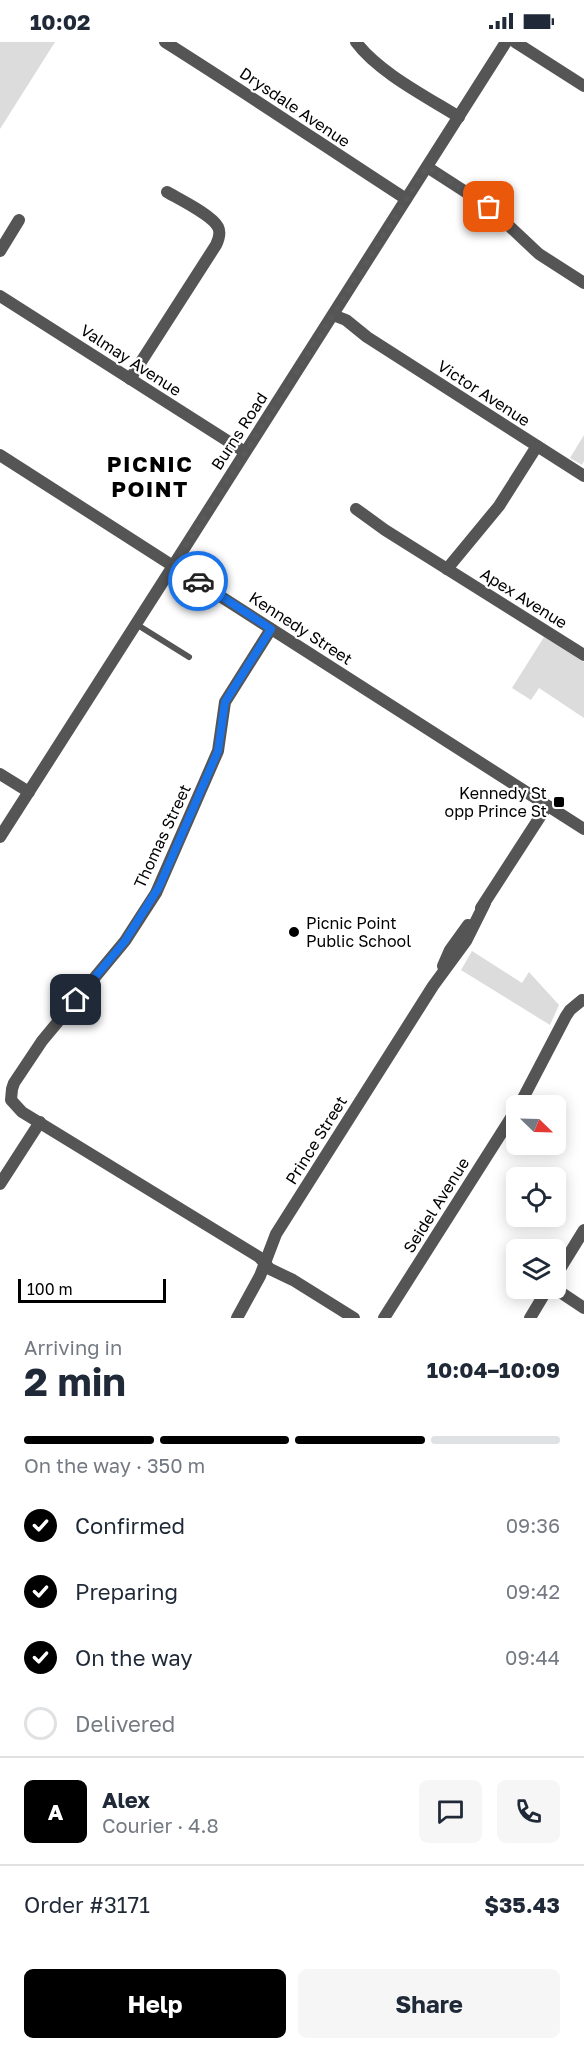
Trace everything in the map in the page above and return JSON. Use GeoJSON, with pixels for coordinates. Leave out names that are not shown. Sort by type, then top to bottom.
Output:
{"type":"FeatureCollection","features":[{"type":"Feature","properties":{"kind":"street","name":"Drysdale Avenue"},"geometry":{"type":"LineString","coordinates":[[165,42],[406,199]]}},
{"type":"Feature","properties":{"kind":"street"},"geometry":{"type":"LineString","coordinates":[[356,42],[379,66],[459,117]]}},
{"type":"Feature","properties":{"kind":"street","name":"Burns Road"},"geometry":{"type":"LineString","coordinates":[[0,837],[506,42]]}},
{"type":"Feature","properties":{"kind":"street"},"geometry":{"type":"LineString","coordinates":[[515,42],[584,86]]}},
{"type":"Feature","properties":{"kind":"street"},"geometry":{"type":"LineString","coordinates":[[427,167],[489,207],[538,254],[584,283]]}},
{"type":"Feature","properties":{"kind":"street"},"geometry":{"type":"LineString","coordinates":[[130,379],[216,245],[220,234],[213,221],[167,192]]}},
{"type":"Feature","properties":{"kind":"street"},"geometry":{"type":"LineString","coordinates":[[0,251],[20,220]]}},
{"type":"Feature","properties":{"kind":"street","name":"Valmay Avenue"},"geometry":{"type":"LineString","coordinates":[[0,296],[245,452]]}},
{"type":"Feature","properties":{"kind":"street","name":"Victor Avenue"},"geometry":{"type":"LineString","coordinates":[[333,315],[346,320],[367,338],[584,476]]}},
{"type":"Feature","properties":{"kind":"street"},"geometry":{"type":"LineString","coordinates":[[447,569],[499,506],[537,446]]}},
{"type":"Feature","properties":{"kind":"street","name":"Kennedy Street"},"geometry":{"type":"LineString","coordinates":[[0,455],[584,829]]}},
{"type":"Feature","properties":{"kind":"street","name":"Apex Avenue"},"geometry":{"type":"LineString","coordinates":[[356,509],[584,656]]}},
{"type":"Feature","properties":{"kind":"street","name":"Thomas Street"},"geometry":{"type":"LineString","coordinates":[[271,629],[225,702],[218,751],[159,887],[121,947],[38,1046],[14,1083],[6,1101],[102,1158],[259,1257],[270,1269],[293,1280],[354,1318]]}},
{"type":"Feature","properties":{"kind":"street"},"geometry":{"type":"LineString","coordinates":[[0,774],[29,792]]}},
{"type":"Feature","properties":{"kind":"street","name":"Prince Street"},"geometry":{"type":"LineString","coordinates":[[237,1318],[255,1287],[276,1234],[433,986],[450,950],[485,903],[547,806]]}},
{"type":"Feature","properties":{"kind":"street"},"geometry":{"type":"LineString","coordinates":[[525,1095],[566,1016],[582,1000]]}},
{"type":"Feature","properties":{"kind":"street"},"geometry":{"type":"LineString","coordinates":[[0,1184],[40,1122]]}},
{"type":"Feature","properties":{"kind":"street","name":"Seidel Avenue"},"geometry":{"type":"LineString","coordinates":[[384,1318],[506,1126]]}},
{"type":"Feature","properties":{"kind":"street"},"geometry":{"type":"LineString","coordinates":[[566,1259],[584,1230]]}},
{"type":"Feature","properties":{"kind":"street"},"geometry":{"type":"LineString","coordinates":[[566,1296],[584,1308]]}},
{"type":"Feature","properties":{"kind":"street"},"geometry":{"type":"LineString","coordinates":[[530,1318],[541,1299]]}},
{"type":"Feature","properties":{"kind":"lane"},"geometry":{"type":"LineString","coordinates":[[136,624],[189,657]]}},
{"type":"Feature","properties":{"kind":"shaded area"},"geometry":{"type":"Polygon","coordinates":[[[0,42],[55,42],[0,129],[0,42]]]}},
{"type":"Feature","properties":{"kind":"shaded area"},"geometry":{"type":"Polygon","coordinates":[[[584,435],[584,461],[582,465],[570,458],[584,435]]]}},
{"type":"Feature","properties":{"kind":"shaded area"},"geometry":{"type":"Polygon","coordinates":[[[544,637],[584,662],[584,718],[539,688],[531,700],[512,688],[544,637]]]}},
{"type":"Feature","properties":{"kind":"shaded area"},"geometry":{"type":"Polygon","coordinates":[[[472,951],[522,983],[529,972],[559,1005],[550,1025],[461,970],[472,951]]]}},
{"type":"Feature","properties":{"kind":"way so far"},"geometry":{"type":"LineString","coordinates":[[198,581],[173,566],[427,167],[489,207]]}},
{"type":"Feature","properties":{"kind":"place","name":"Kennedy St opp Prince St"},"geometry":{"type":"Point","coordinates":[559,802]}},
{"type":"Feature","properties":{"kind":"place","name":"Picnic Point Public School"},"geometry":{"type":"Point","coordinates":[294,932]}},
{"type":"Feature","properties":{"kind":"district","name":"PICNIC POINT"},"geometry":{"type":"Point","coordinates":[150,476]}},
{"type":"Feature","properties":{"kind":"route"},"geometry":{"type":"LineString","coordinates":[[76,1000],[125,941],[159,887],[218,751],[225,702],[271,629],[198,581]]}}]}
